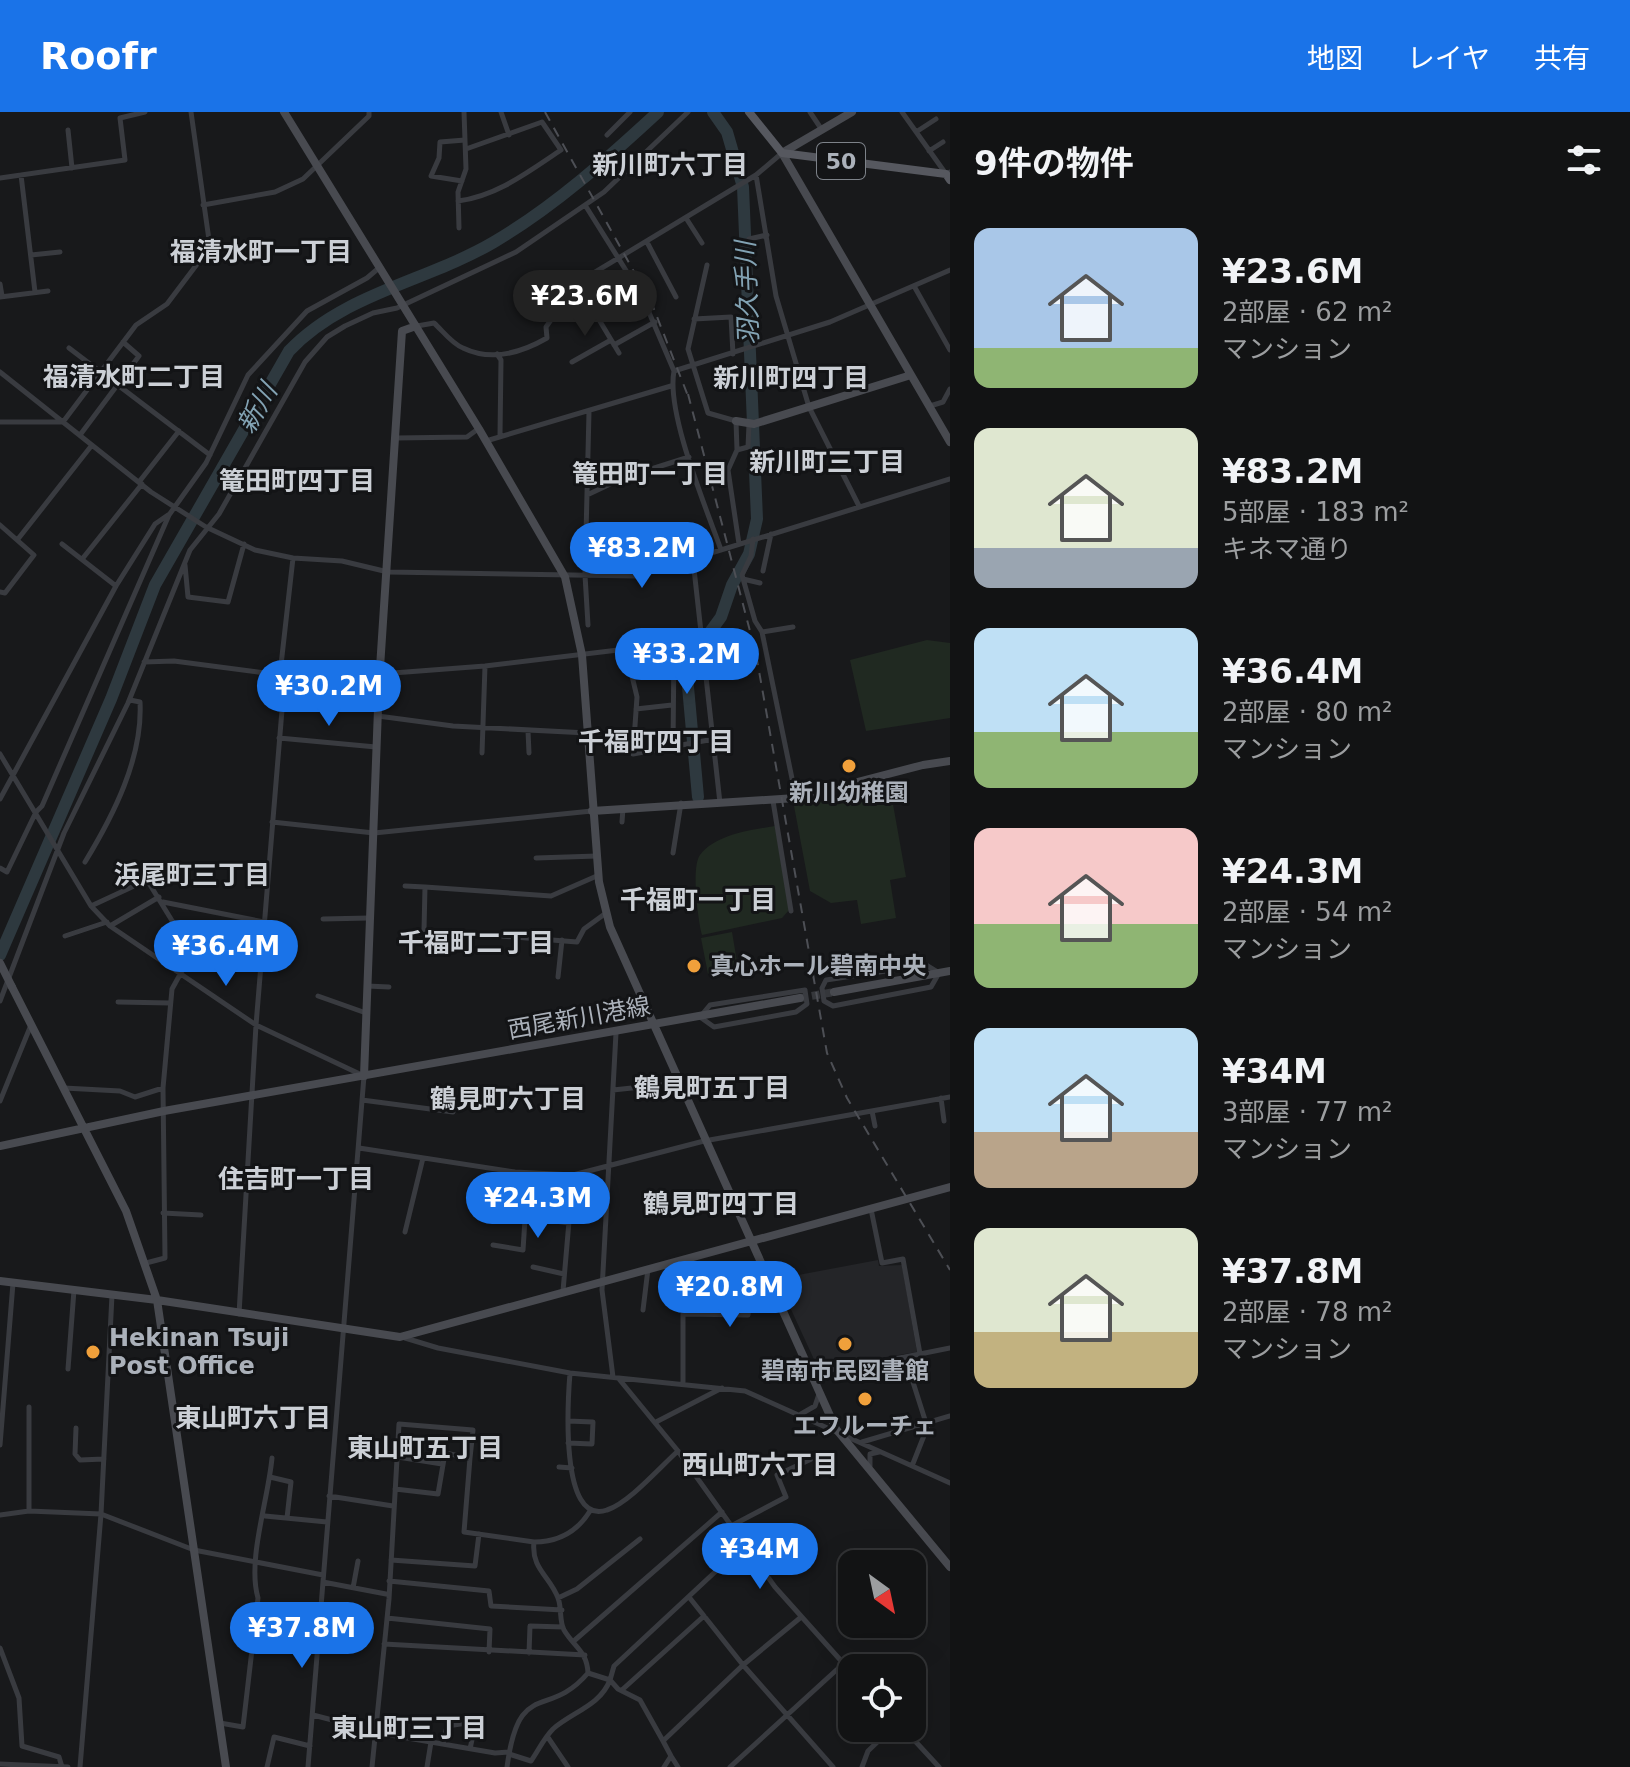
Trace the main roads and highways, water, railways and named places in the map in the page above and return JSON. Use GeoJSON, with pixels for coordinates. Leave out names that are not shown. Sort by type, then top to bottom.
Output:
{"type":"FeatureCollection","features":[{"type":"Feature","properties":{"kind":"main road"},"geometry":{"type":"LineString","coordinates":[[284,112],[479,429],[565,577],[582,655],[592,811],[607,913],[704,1141],[836,1429],[950,1567]]}},
{"type":"Feature","properties":{"kind":"main road","name":"50"},"geometry":{"type":"LineString","coordinates":[[749,112],[782,153],[949,176]]}},
{"type":"Feature","properties":{"kind":"main road"},"geometry":{"type":"LineString","coordinates":[[852,112],[782,153],[950,442]]}},
{"type":"Feature","properties":{"kind":"main road"},"geometry":{"type":"LineString","coordinates":[[364,1076],[378,716],[402,331],[416,326]]}},
{"type":"Feature","properties":{"kind":"main road"},"geometry":{"type":"LineString","coordinates":[[736,421],[749,424],[911,375]]}},
{"type":"Feature","properties":{"kind":"main road"},"geometry":{"type":"LineString","coordinates":[[592,811],[796,798],[923,765],[950,761]]}},
{"type":"Feature","properties":{"kind":"main road"},"geometry":{"type":"LineString","coordinates":[[0,963],[126,1211],[157,1300],[226,1767]]}},
{"type":"Feature","properties":{"kind":"main road"},"geometry":{"type":"LineString","coordinates":[[834,992],[950,971]]}},
{"type":"Feature","properties":{"kind":"main road","name":"西尾新川港線"},"geometry":{"type":"LineString","coordinates":[[84,1129],[164,1111],[800,998]]}},
{"type":"Feature","properties":{"kind":"main road"},"geometry":{"type":"LineString","coordinates":[[0,1146],[84,1129]]}},
{"type":"Feature","properties":{"kind":"main road"},"geometry":{"type":"LineString","coordinates":[[0,1281],[157,1300],[343,1331],[400,1337],[603,1279],[950,1187]]}},
{"type":"Feature","properties":{"kind":"waterway","name":"新川"},"geometry":{"type":"LineString","coordinates":[[0,955],[111,699],[155,585],[289,351],[335,315],[387,289],[468,256],[516,228],[580,181],[658,112]]}},
{"type":"Feature","properties":{"kind":"waterway","name":"羽久手川"},"geometry":{"type":"LineString","coordinates":[[698,797],[686,665],[721,617],[732,585],[749,554],[757,519],[743,187],[727,132],[713,112]]}},
{"type":"Feature","properties":{"kind":"tunnel"},"geometry":{"type":"LineString","coordinates":[[800,998],[834,992]]}},
{"type":"Feature","properties":{"kind":"railway"},"geometry":{"type":"LineString","coordinates":[[545,112],[652,304],[690,401]]}},
{"type":"Feature","properties":{"kind":"railway"},"geometry":{"type":"LineString","coordinates":[[688,394],[756,654],[827,1053],[847,1098],[950,1270]]}},
{"type":"Feature","properties":{"kind":"place","name":"新川幼稚園"},"geometry":{"type":"Point","coordinates":[849,766]}},
{"type":"Feature","properties":{"kind":"place","name":"真心ホール碧南中央"},"geometry":{"type":"Point","coordinates":[694,966]}},
{"type":"Feature","properties":{"kind":"place","name":"碧南市民図書館"},"geometry":{"type":"Point","coordinates":[845,1344]}},
{"type":"Feature","properties":{"kind":"place","name":"Hekinan Tsuji Post Office"},"geometry":{"type":"Point","coordinates":[93,1352]}},
{"type":"Feature","properties":{"kind":"place","name":"エフルーチェ"},"geometry":{"type":"Point","coordinates":[865,1399]}},
{"type":"Feature","properties":{"kind":"district","name":"新川町六丁目"},"geometry":{"type":"Point","coordinates":[670,165]}},
{"type":"Feature","properties":{"kind":"district","name":"福清水町一丁目"},"geometry":{"type":"Point","coordinates":[261,252]}},
{"type":"Feature","properties":{"kind":"district","name":"福清水町二丁目"},"geometry":{"type":"Point","coordinates":[134,377]}},
{"type":"Feature","properties":{"kind":"district","name":"新川町四丁目"},"geometry":{"type":"Point","coordinates":[791,378]}},
{"type":"Feature","properties":{"kind":"district","name":"新川町三丁目"},"geometry":{"type":"Point","coordinates":[827,462]}},
{"type":"Feature","properties":{"kind":"district","name":"篭田町一丁目"},"geometry":{"type":"Point","coordinates":[650,474]}},
{"type":"Feature","properties":{"kind":"district","name":"篭田町四丁目"},"geometry":{"type":"Point","coordinates":[297,481]}},
{"type":"Feature","properties":{"kind":"district","name":"千福町四丁目"},"geometry":{"type":"Point","coordinates":[656,742]}},
{"type":"Feature","properties":{"kind":"district","name":"浜尾町三丁目"},"geometry":{"type":"Point","coordinates":[192,875]}},
{"type":"Feature","properties":{"kind":"district","name":"千福町一丁目"},"geometry":{"type":"Point","coordinates":[698,900]}},
{"type":"Feature","properties":{"kind":"district","name":"千福町二丁目"},"geometry":{"type":"Point","coordinates":[476,943]}},
{"type":"Feature","properties":{"kind":"district","name":"鶴見町五丁目"},"geometry":{"type":"Point","coordinates":[712,1088]}},
{"type":"Feature","properties":{"kind":"district","name":"鶴見町六丁目"},"geometry":{"type":"Point","coordinates":[508,1099]}},
{"type":"Feature","properties":{"kind":"district","name":"住吉町一丁目"},"geometry":{"type":"Point","coordinates":[296,1179]}},
{"type":"Feature","properties":{"kind":"district","name":"鶴見町四丁目"},"geometry":{"type":"Point","coordinates":[721,1204]}},
{"type":"Feature","properties":{"kind":"district","name":"東山町六丁目"},"geometry":{"type":"Point","coordinates":[253,1418]}},
{"type":"Feature","properties":{"kind":"district","name":"東山町五丁目"},"geometry":{"type":"Point","coordinates":[425,1448]}},
{"type":"Feature","properties":{"kind":"district","name":"西山町六丁目"},"geometry":{"type":"Point","coordinates":[760,1465]}},
{"type":"Feature","properties":{"kind":"district","name":"東山町三丁目"},"geometry":{"type":"Point","coordinates":[409,1728]}}]}
